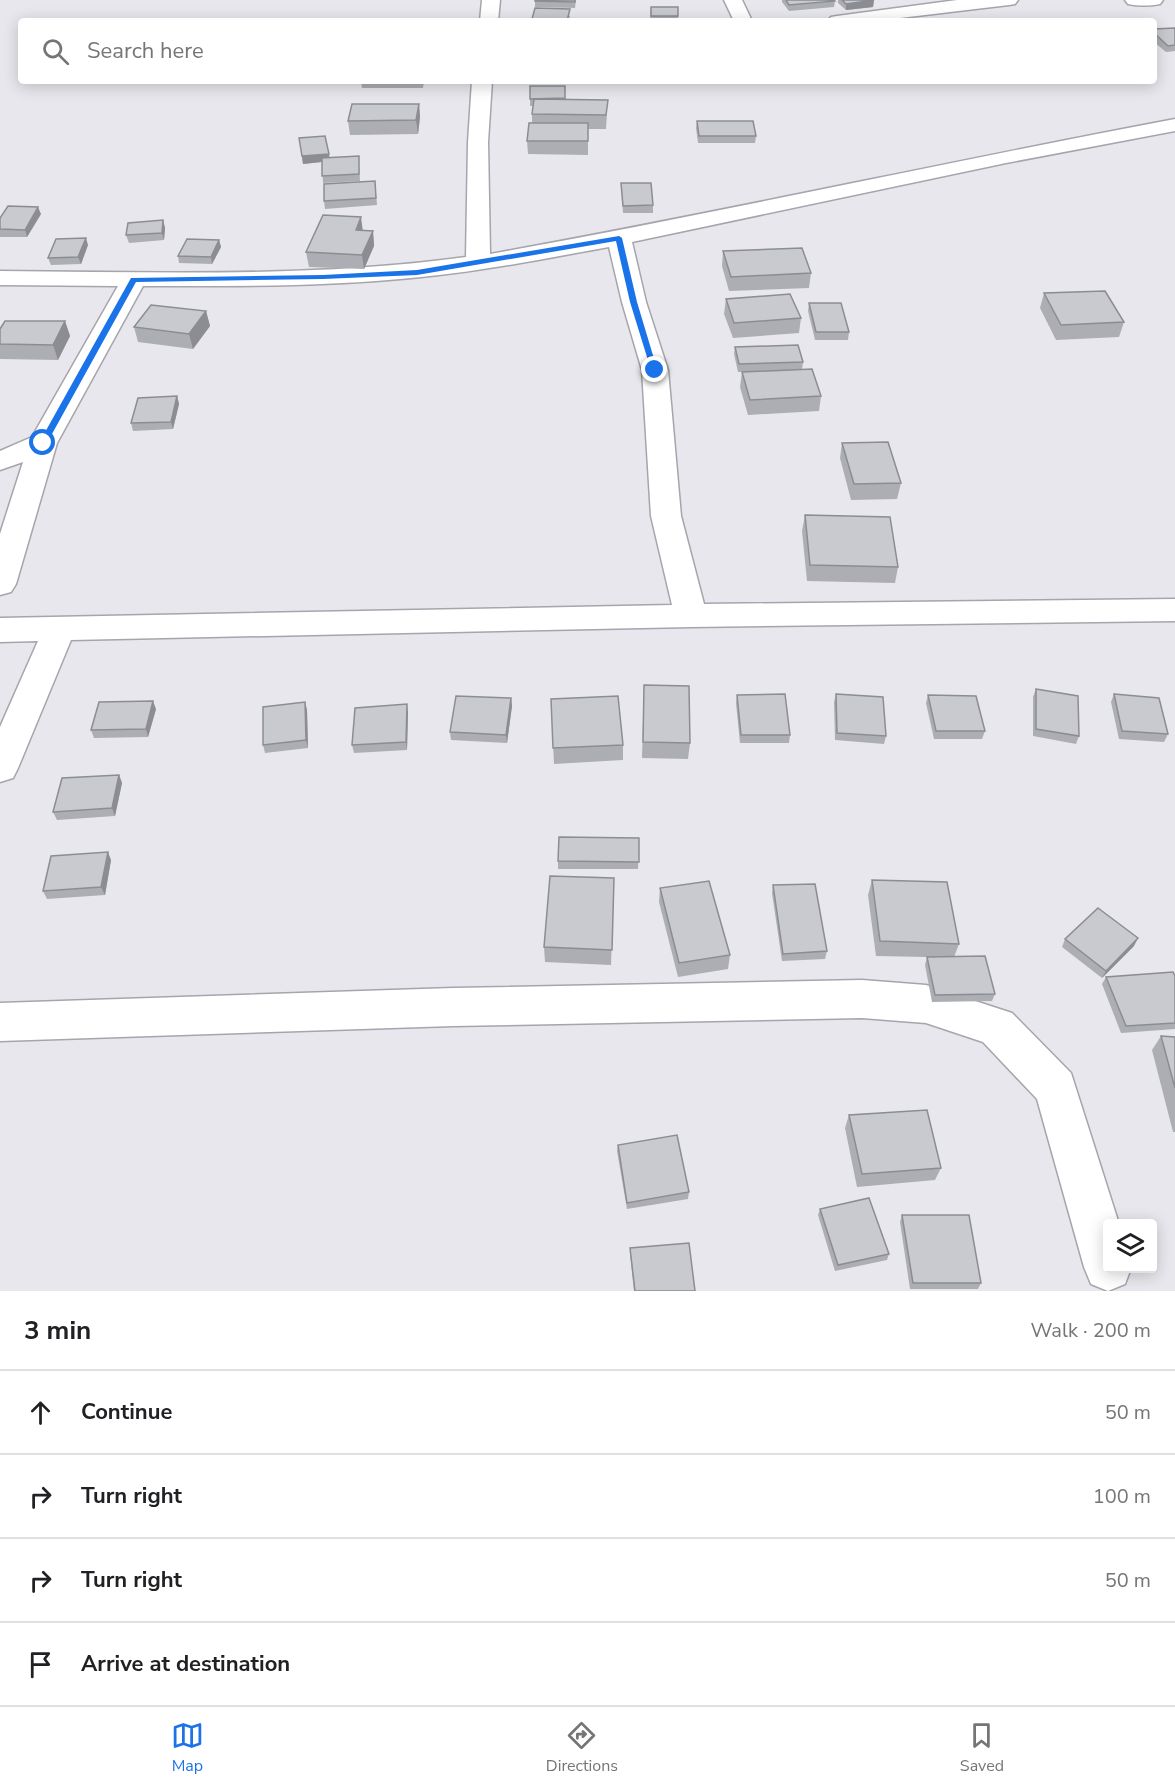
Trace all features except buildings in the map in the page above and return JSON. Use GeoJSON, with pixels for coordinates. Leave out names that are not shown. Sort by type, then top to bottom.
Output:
{"type":"FeatureCollection","features":[{"type":"Feature","properties":{"kind":"street"},"geometry":{"type":"LineString","coordinates":[[489,18],[491,0]]}},
{"type":"Feature","properties":{"kind":"street"},"geometry":{"type":"LineString","coordinates":[[733,0],[742,18]]}},
{"type":"Feature","properties":{"kind":"street"},"geometry":{"type":"LineString","coordinates":[[862,18],[1009,0]]}},
{"type":"Feature","properties":{"kind":"street"},"geometry":{"type":"LineString","coordinates":[[1134,0],[1154,0]]}},
{"type":"Feature","properties":{"kind":"street"},"geometry":{"type":"LineString","coordinates":[[478,263],[478,142],[482,84]]}},
{"type":"Feature","properties":{"kind":"street"},"geometry":{"type":"LineString","coordinates":[[0,278],[323,277],[417,272],[619,238],[1006,156],[1175,125]]}},
{"type":"Feature","properties":{"kind":"street"},"geometry":{"type":"LineString","coordinates":[[619,238],[634,302],[655,370],[666,516],[691,616]]}},
{"type":"Feature","properties":{"kind":"street"},"geometry":{"type":"LineString","coordinates":[[0,584],[43,443],[134,279]]}},
{"type":"Feature","properties":{"kind":"street"},"geometry":{"type":"LineString","coordinates":[[0,461],[43,443]]}},
{"type":"Feature","properties":{"kind":"street"},"geometry":{"type":"LineString","coordinates":[[0,630],[691,616],[1175,610]]}},
{"type":"Feature","properties":{"kind":"street"},"geometry":{"type":"LineString","coordinates":[[0,768],[60,628]]}},
{"type":"Feature","properties":{"kind":"street"},"geometry":{"type":"LineString","coordinates":[[0,1022],[453,1007],[862,999],[926,1004],[997,1028],[1056,1088],[1103,1251]]}},
{"type":"Feature","properties":{"kind":"street"},"geometry":{"type":"LineString","coordinates":[[1110,1273],[1115,1291]]}},
{"type":"Feature","properties":{"kind":"route"},"geometry":{"type":"LineString","coordinates":[[43,443],[134,279],[323,277],[417,272],[619,238],[634,302],[655,370]]}}]}
